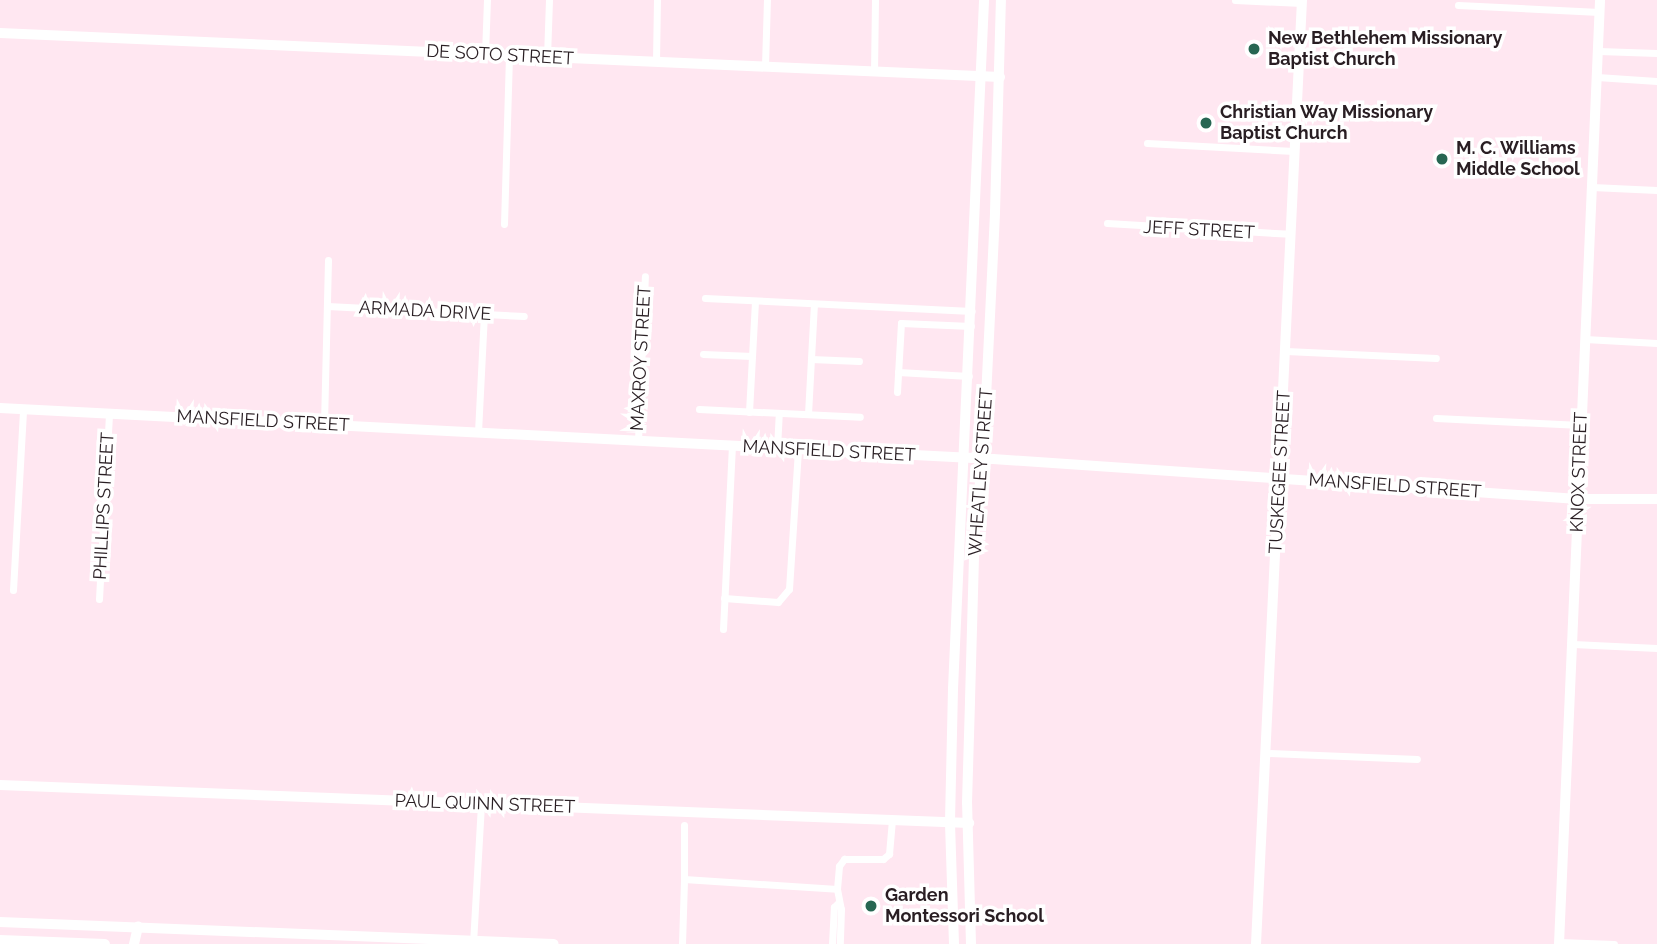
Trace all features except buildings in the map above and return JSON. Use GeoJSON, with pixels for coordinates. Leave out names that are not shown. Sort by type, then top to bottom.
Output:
{"type":"FeatureCollection","features":[{"type":"Feature","properties":{"kind":"street"},"geometry":{"type":"LineString","coordinates":[[485,54],[487,0]]}},
{"type":"Feature","properties":{"kind":"street"},"geometry":{"type":"LineString","coordinates":[[547,57],[549,0]]}},
{"type":"Feature","properties":{"kind":"street"},"geometry":{"type":"LineString","coordinates":[[656,62],[657,0]]}},
{"type":"Feature","properties":{"kind":"street"},"geometry":{"type":"LineString","coordinates":[[765,66],[767,0]]}},
{"type":"Feature","properties":{"kind":"street"},"geometry":{"type":"LineString","coordinates":[[874,72],[876,0]]}},
{"type":"Feature","properties":{"kind":"street","name":"WHEATLEY STREET"},"geometry":{"type":"LineString","coordinates":[[954,944],[950,821],[953,700],[984,0]]}},
{"type":"Feature","properties":{"kind":"street","name":"WHEATLEY STREET"},"geometry":{"type":"LineString","coordinates":[[971,944],[967,803],[975,520],[983,459],[1001,0]]}},
{"type":"Feature","properties":{"kind":"street"},"geometry":{"type":"LineString","coordinates":[[1235,0],[1302,1]]}},
{"type":"Feature","properties":{"kind":"street","name":"KNOX STREET"},"geometry":{"type":"LineString","coordinates":[[1559,943],[1600,0]]}},
{"type":"Feature","properties":{"kind":"street","name":"TUSKEGEE STREET"},"geometry":{"type":"LineString","coordinates":[[1256,944],[1268,753],[1302,1]]}},
{"type":"Feature","properties":{"kind":"street"},"geometry":{"type":"LineString","coordinates":[[1458,5],[1600,12]]}},
{"type":"Feature","properties":{"kind":"street","name":"DE SOTO STREET"},"geometry":{"type":"LineString","coordinates":[[0,33],[1000,77]]}},
{"type":"Feature","properties":{"kind":"street"},"geometry":{"type":"LineString","coordinates":[[1599,51],[1657,53]]}},
{"type":"Feature","properties":{"kind":"street"},"geometry":{"type":"LineString","coordinates":[[504,224],[509,55]]}},
{"type":"Feature","properties":{"kind":"street"},"geometry":{"type":"LineString","coordinates":[[1597,77],[1657,81]]}},
{"type":"Feature","properties":{"kind":"street"},"geometry":{"type":"LineString","coordinates":[[1147,143],[1294,151]]}},
{"type":"Feature","properties":{"kind":"street"},"geometry":{"type":"LineString","coordinates":[[1592,187],[1657,190]]}},
{"type":"Feature","properties":{"kind":"street"},"geometry":{"type":"LineString","coordinates":[[975,202],[995,203]]}},
{"type":"Feature","properties":{"kind":"street","name":"JEFF STREET"},"geometry":{"type":"LineString","coordinates":[[1107,223],[1290,234]]}},
{"type":"Feature","properties":{"kind":"street"},"geometry":{"type":"LineString","coordinates":[[324,424],[328,260]]}},
{"type":"Feature","properties":{"kind":"street","name":"MAXROY STREET"},"geometry":{"type":"LineString","coordinates":[[638,441],[645,276]]}},
{"type":"Feature","properties":{"kind":"street"},"geometry":{"type":"LineString","coordinates":[[705,298],[972,311]]}},
{"type":"Feature","properties":{"kind":"street"},"geometry":{"type":"LineString","coordinates":[[749,412],[755,301]]}},
{"type":"Feature","properties":{"kind":"street"},"geometry":{"type":"LineString","coordinates":[[808,414],[814,304]]}},
{"type":"Feature","properties":{"kind":"street","name":"ARMADA DRIVE"},"geometry":{"type":"LineString","coordinates":[[327,306],[524,316]]}},
{"type":"Feature","properties":{"kind":"street"},"geometry":{"type":"LineString","coordinates":[[478,432],[484,314]]}},
{"type":"Feature","properties":{"kind":"street"},"geometry":{"type":"LineString","coordinates":[[897,393],[901,323],[989,327]]}},
{"type":"Feature","properties":{"kind":"street"},"geometry":{"type":"LineString","coordinates":[[1585,340],[1657,343]]}},
{"type":"Feature","properties":{"kind":"street"},"geometry":{"type":"LineString","coordinates":[[1286,351],[1436,358]]}},
{"type":"Feature","properties":{"kind":"street"},"geometry":{"type":"LineString","coordinates":[[703,354],[752,356]]}},
{"type":"Feature","properties":{"kind":"street"},"geometry":{"type":"LineString","coordinates":[[811,359],[859,361]]}},
{"type":"Feature","properties":{"kind":"street"},"geometry":{"type":"LineString","coordinates":[[898,372],[969,376]]}},
{"type":"Feature","properties":{"kind":"street","name":"MANSFIELD STREET"},"geometry":{"type":"LineString","coordinates":[[0,408],[965,457],[1578,499],[1657,499]]}},
{"type":"Feature","properties":{"kind":"street"},"geometry":{"type":"LineString","coordinates":[[13,590],[23,409]]}},
{"type":"Feature","properties":{"kind":"street"},"geometry":{"type":"LineString","coordinates":[[699,409],[860,417]]}},
{"type":"Feature","properties":{"kind":"street","name":"PHILLIPS STREET"},"geometry":{"type":"LineString","coordinates":[[99,599],[108,413]]}},
{"type":"Feature","properties":{"kind":"street"},"geometry":{"type":"LineString","coordinates":[[778,449],[779,413]]}},
{"type":"Feature","properties":{"kind":"street"},"geometry":{"type":"LineString","coordinates":[[1436,418],[1581,425]]}},
{"type":"Feature","properties":{"kind":"street"},"geometry":{"type":"LineString","coordinates":[[723,629],[732,446]]}},
{"type":"Feature","properties":{"kind":"street"},"geometry":{"type":"LineString","coordinates":[[724,598],[778,602],[789,589],[799,450]]}},
{"type":"Feature","properties":{"kind":"street"},"geometry":{"type":"LineString","coordinates":[[958,579],[975,579]]}},
{"type":"Feature","properties":{"kind":"street"},"geometry":{"type":"LineString","coordinates":[[1573,644],[1657,648]]}},
{"type":"Feature","properties":{"kind":"street"},"geometry":{"type":"LineString","coordinates":[[953,700],[970,700]]}},
{"type":"Feature","properties":{"kind":"street"},"geometry":{"type":"LineString","coordinates":[[1268,753],[1417,759]]}},
{"type":"Feature","properties":{"kind":"street","name":"PAUL QUINN STREET"},"geometry":{"type":"LineString","coordinates":[[0,785],[969,823]]}},
{"type":"Feature","properties":{"kind":"street"},"geometry":{"type":"LineString","coordinates":[[474,942],[481,804]]}},
{"type":"Feature","properties":{"kind":"street"},"geometry":{"type":"LineString","coordinates":[[840,944],[841,909],[837,889],[839,866],[844,859],[883,859],[889,854],[892,819]]}},
{"type":"Feature","properties":{"kind":"street"},"geometry":{"type":"LineString","coordinates":[[681,941],[684,825]]}},
{"type":"Feature","properties":{"kind":"street"},"geometry":{"type":"LineString","coordinates":[[684,879],[837,889]]}},
{"type":"Feature","properties":{"kind":"street"},"geometry":{"type":"LineString","coordinates":[[832,944],[834,907],[838,903]]}},
{"type":"Feature","properties":{"kind":"street"},"geometry":{"type":"LineString","coordinates":[[0,922],[138,926],[360,940],[554,944]]}},
{"type":"Feature","properties":{"kind":"street"},"geometry":{"type":"LineString","coordinates":[[134,944],[138,926]]}},
{"type":"Feature","properties":{"kind":"street"},"geometry":{"type":"LineString","coordinates":[[0,940],[104,944]]}},
{"type":"Feature","properties":{"kind":"street"},"geometry":{"type":"LineString","coordinates":[[1559,943],[1614,944]]}},
{"type":"Feature","properties":{"kind":"place","name":"New Bethlehem Missionary Baptist Church"},"geometry":{"type":"Point","coordinates":[1254,49]}},
{"type":"Feature","properties":{"kind":"place","name":"Christian Way Missionary Baptist Church"},"geometry":{"type":"Point","coordinates":[1206,123]}},
{"type":"Feature","properties":{"kind":"place","name":"M. C. Williams Middle School"},"geometry":{"type":"Point","coordinates":[1442,159]}},
{"type":"Feature","properties":{"kind":"place","name":"Garden Montessori School"},"geometry":{"type":"Point","coordinates":[871,906]}}]}
